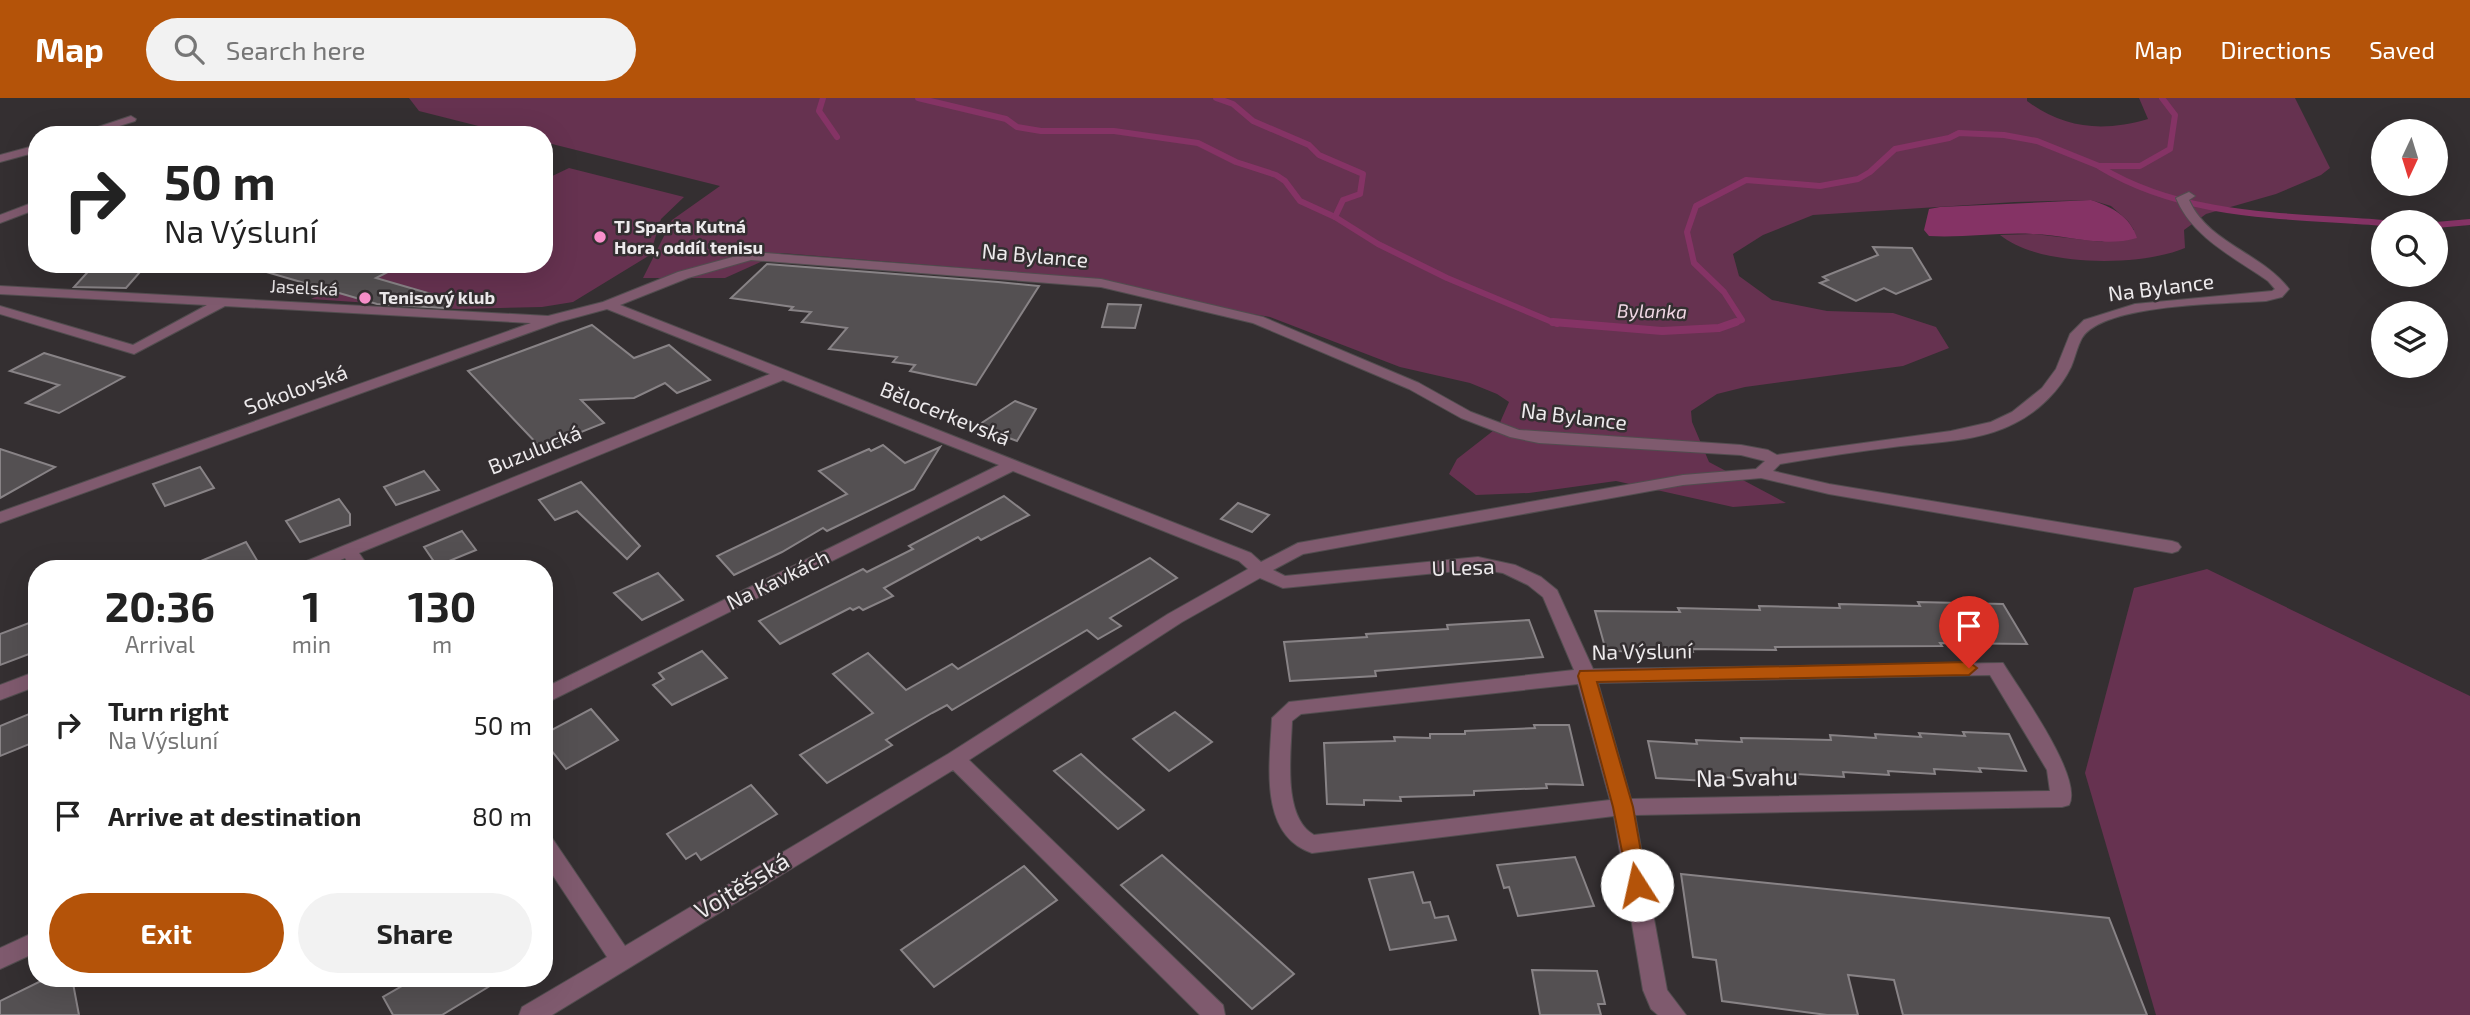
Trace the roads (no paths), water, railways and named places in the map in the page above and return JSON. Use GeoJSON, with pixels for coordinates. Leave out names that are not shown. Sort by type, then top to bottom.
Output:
{"type":"FeatureCollection","features":[{"type":"Feature","properties":{"kind":"street"},"geometry":{"type":"LineString","coordinates":[[108,126],[131,119],[127,126]]}},
{"type":"Feature","properties":{"kind":"street"},"geometry":{"type":"LineString","coordinates":[[0,159],[28,151]]}},
{"type":"Feature","properties":{"kind":"street","name":"Na Bylance"},"geometry":{"type":"LineString","coordinates":[[608,305],[683,275],[751,256],[1064,280],[1135,290],[1258,320],[1414,386],[1466,415],[1516,434],[1618,444],[1741,450],[1762,453],[1775,460],[1830,450],[1939,437],[2003,422],[2013,418],[2050,387],[2062,370],[2077,333],[2099,317],[2145,307],[2266,297],[2277,294],[2282,289],[2273,278],[2197,223],[2185,200]]}},
{"type":"Feature","properties":{"kind":"street"},"geometry":{"type":"LineString","coordinates":[[0,219],[28,208]]}},
{"type":"Feature","properties":{"kind":"street","name":"Jaselská"},"geometry":{"type":"LineString","coordinates":[[0,290],[554,319]]}},
{"type":"Feature","properties":{"kind":"street"},"geometry":{"type":"LineString","coordinates":[[0,310],[134,350],[221,303]]}},
{"type":"Feature","properties":{"kind":"street","name":"Sokolovská"},"geometry":{"type":"LineString","coordinates":[[0,519],[554,319],[608,305]]}},
{"type":"Feature","properties":{"kind":"street","name":"Bělocerkevská"},"geometry":{"type":"LineString","coordinates":[[608,305],[1245,557],[1262,572]]}},
{"type":"Feature","properties":{"kind":"street","name":"Buzulucká"},"geometry":{"type":"LineString","coordinates":[[325,560],[784,374]]}},
{"type":"Feature","properties":{"kind":"street"},"geometry":{"type":"LineString","coordinates":[[1761,473],[1775,460]]}},
{"type":"Feature","properties":{"kind":"street","name":"Na Kavkách"},"geometry":{"type":"LineString","coordinates":[[553,693],[1012,465]]}},
{"type":"Feature","properties":{"kind":"street","name":"Vojtěšská"},"geometry":{"type":"LineString","coordinates":[[531,1015],[955,759],[1175,618],[1262,572],[1298,548],[1682,480],[1761,473],[1829,489],[2172,547]]}},
{"type":"Feature","properties":{"kind":"street"},"geometry":{"type":"LineString","coordinates":[[349,550],[356,560]]}},
{"type":"Feature","properties":{"kind":"street","name":"U Lesa"},"geometry":{"type":"LineString","coordinates":[[1262,572],[1283,582],[1478,563],[1506,566],[1523,573],[1551,594],[1586,676],[1623,807],[1655,990],[1660,1001],[1674,1015]]}},
{"type":"Feature","properties":{"kind":"street","name":"Na Výsluní"},"geometry":{"type":"LineString","coordinates":[[1291,830],[1284,817],[1282,718],[1296,707],[1586,676],[1996,668]]}},
{"type":"Feature","properties":{"kind":"street","name":"Na Svahu"},"geometry":{"type":"LineString","coordinates":[[1291,830],[1304,842],[1312,845],[1623,807],[2062,799],[2057,769],[1996,668]]}},
{"type":"Feature","properties":{"kind":"street"},"geometry":{"type":"LineString","coordinates":[[0,693],[28,682]]}},
{"type":"Feature","properties":{"kind":"street"},"geometry":{"type":"LineString","coordinates":[[955,759],[1214,1013]]}},
{"type":"Feature","properties":{"kind":"street"},"geometry":{"type":"LineString","coordinates":[[553,857],[621,959]]}},
{"type":"Feature","properties":{"kind":"street"},"geometry":{"type":"LineString","coordinates":[[0,959],[28,945]]}},
{"type":"Feature","properties":{"kind":"waterway"},"geometry":{"type":"LineString","coordinates":[[823,98],[819,111],[837,137]]}},
{"type":"Feature","properties":{"kind":"waterway","name":"Bylanka"},"geometry":{"type":"LineString","coordinates":[[918,98],[1006,119],[1017,127],[1041,131],[1114,131],[1198,143],[1236,162],[1276,175],[1285,181],[1300,201],[1335,217]]}},
{"type":"Feature","properties":{"kind":"waterway"},"geometry":{"type":"LineString","coordinates":[[1216,98],[1233,104],[1253,121],[1309,145],[1319,155],[1363,174],[1360,194],[1343,200],[1335,217]]}},
{"type":"Feature","properties":{"kind":"waterway","name":"Bylanka"},"geometry":{"type":"LineString","coordinates":[[1731,324],[1742,320],[1724,292],[1694,263],[1687,232],[1696,206],[1746,180],[1820,186],[1858,179],[1870,172],[1895,149],[1949,138],[1959,133],[2004,135],[2037,141],[2099,166],[2140,166],[2170,149],[2175,115],[2162,98]]}},
{"type":"Feature","properties":{"kind":"waterway"},"geometry":{"type":"LineString","coordinates":[[2100,167],[2167,197],[2202,205],[2238,212],[2371,222]]}},
{"type":"Feature","properties":{"kind":"waterway","name":"Bylanka"},"geometry":{"type":"LineString","coordinates":[[1335,217],[1378,244],[1447,278],[1557,324]]}},
{"type":"Feature","properties":{"kind":"waterway"},"geometry":{"type":"LineString","coordinates":[[2448,224],[2470,222]]}},
{"type":"Feature","properties":{"kind":"waterway","name":"Bylanka"},"geometry":{"type":"LineString","coordinates":[[1553,322],[1662,331],[1719,328],[1736,322]]}},
{"type":"Feature","properties":{"kind":"place","name":"TJ Sparta Kutná Hora, oddíl tenisu"},"geometry":{"type":"Point","coordinates":[600,237]}},
{"type":"Feature","properties":{"kind":"place","name":"Tenisový klub"},"geometry":{"type":"Point","coordinates":[365,298]}}]}
